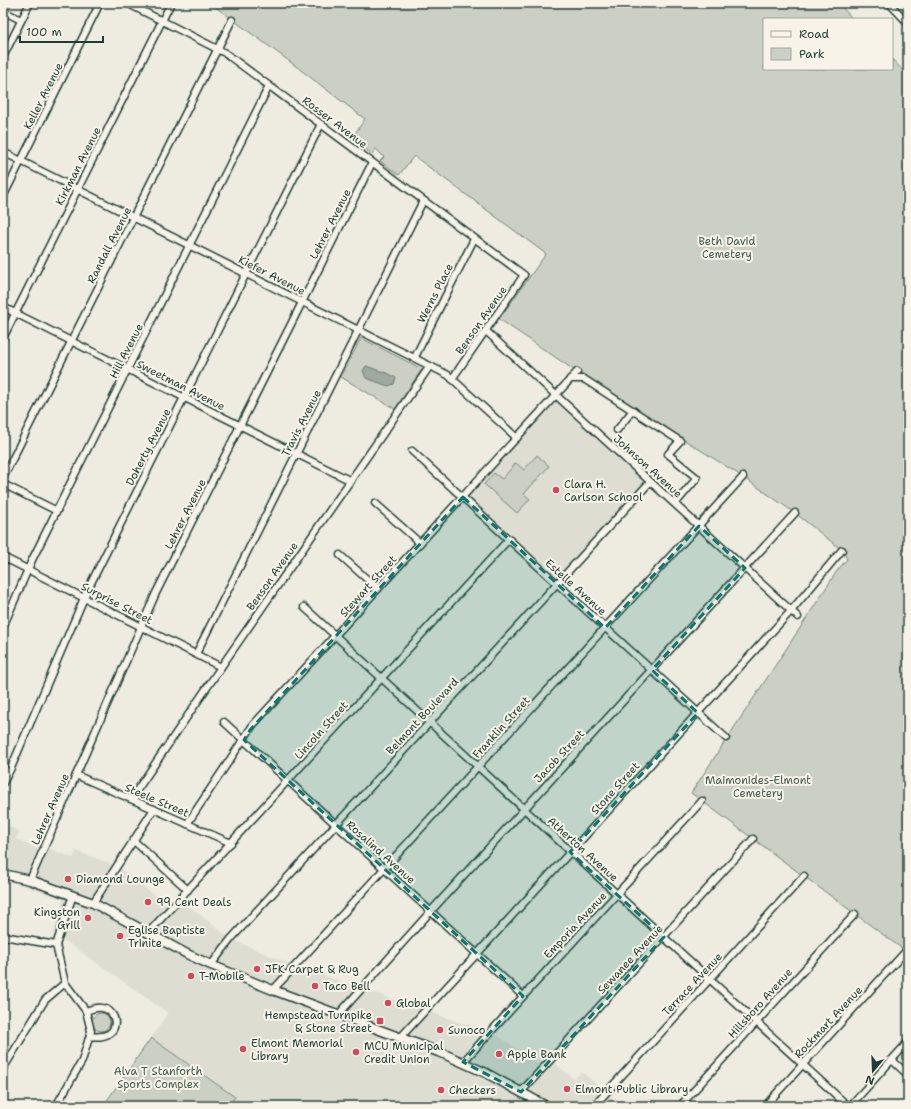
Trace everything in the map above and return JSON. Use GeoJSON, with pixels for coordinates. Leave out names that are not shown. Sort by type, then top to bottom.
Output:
{"type":"FeatureCollection","features":[{"type":"Feature","properties":{"kind":"main road"},"geometry":{"type":"LineString","coordinates":[[3,874],[30,880],[93,903],[210,965],[463,1062],[546,1106]]}},
{"type":"Feature","properties":{"kind":"street"},"geometry":{"type":"LineString","coordinates":[[3,57],[30,3]]}},
{"type":"Feature","properties":{"kind":"street","name":"Keller Avenue"},"geometry":{"type":"LineString","coordinates":[[3,197],[100,3]]}},
{"type":"Feature","properties":{"kind":"street","name":"Rosser Avenue"},"geometry":{"type":"LineString","coordinates":[[127,3],[218,49],[521,273]]}},
{"type":"Feature","properties":{"kind":"street","name":"Kirkman Avenue"},"geometry":{"type":"LineString","coordinates":[[3,338],[170,3]]}},
{"type":"Feature","properties":{"kind":"street"},"geometry":{"type":"LineString","coordinates":[[889,3],[908,22]]}},
{"type":"Feature","properties":{"kind":"street"},"geometry":{"type":"LineString","coordinates":[[3,11],[21,20]]}},
{"type":"Feature","properties":{"kind":"street","name":"Randall Avenue"},"geometry":{"type":"LineString","coordinates":[[3,478],[232,20]]}},
{"type":"Feature","properties":{"kind":"street","name":"Hill Avenue"},"geometry":{"type":"LineString","coordinates":[[3,627],[28,570],[57,511],[269,86]]}},
{"type":"Feature","properties":{"kind":"street","name":"Doherty Avenue"},"geometry":{"type":"LineString","coordinates":[[3,783],[11,768],[84,598],[321,124]]}},
{"type":"Feature","properties":{"kind":"street","name":"Kiefer Avenue"},"geometry":{"type":"LineString","coordinates":[[3,152],[358,330],[415,357],[448,375],[517,438]]}},
{"type":"Feature","properties":{"kind":"street","name":"Lehrer Avenue"},"geometry":{"type":"LineString","coordinates":[[30,880],[141,626],[372,163]]}},
{"type":"Feature","properties":{"kind":"street","name":"Travis Avenue"},"geometry":{"type":"LineString","coordinates":[[196,654],[423,201]]}},
{"type":"Feature","properties":{"kind":"street","name":"Werns Place"},"geometry":{"type":"LineString","coordinates":[[415,357],[474,238]]}},
{"type":"Feature","properties":{"kind":"street","name":"Benson Avenue"},"geometry":{"type":"LineString","coordinates":[[452,379],[524,275],[521,273]]}},
{"type":"Feature","properties":{"kind":"street","name":"Sweetman Avenue"},"geometry":{"type":"LineString","coordinates":[[3,307],[351,481]]}},
{"type":"Feature","properties":{"kind":"street","name":"Johnson Avenue"},"geometry":{"type":"LineString","coordinates":[[486,331],[798,617]]}},
{"type":"Feature","properties":{"kind":"street","name":"Benson Avenue"},"geometry":{"type":"LineString","coordinates":[[131,799],[430,366]]}},
{"type":"Feature","properties":{"kind":"street","name":"Stewart Street"},"geometry":{"type":"LineString","coordinates":[[187,824],[253,725],[577,372]]}},
{"type":"Feature","properties":{"kind":"street"},"geometry":{"type":"LineString","coordinates":[[570,379],[584,379],[680,440],[668,454],[698,478],[675,504]]}},
{"type":"Feature","properties":{"kind":"street"},"geometry":{"type":"LineString","coordinates":[[617,430],[633,410]]}},
{"type":"Feature","properties":{"kind":"street","name":"Estelle Avenue"},"geometry":{"type":"LineString","coordinates":[[412,451],[726,738]]}},
{"type":"Feature","properties":{"kind":"street","name":"Franklin Street"},"geometry":{"type":"LineString","coordinates":[[272,990],[743,477]]}},
{"type":"Feature","properties":{"kind":"street","name":"Belmont Boulevard"},"geometry":{"type":"LineString","coordinates":[[210,965],[231,939],[650,482]]}},
{"type":"Feature","properties":{"kind":"street"},"geometry":{"type":"LineString","coordinates":[[3,484],[57,511]]}},
{"type":"Feature","properties":{"kind":"street"},"geometry":{"type":"LineString","coordinates":[[375,503],[420,543]]}},
{"type":"Feature","properties":{"kind":"street","name":"Jacob Street"},"geometry":{"type":"LineString","coordinates":[[339,1014],[431,911],[795,513]]}},
{"type":"Feature","properties":{"kind":"street","name":"Lincoln Street"},"geometry":{"type":"LineString","coordinates":[[148,933],[509,540]]}},
{"type":"Feature","properties":{"kind":"street","name":"Stone Street"},"geometry":{"type":"LineString","coordinates":[[400,1038],[792,611],[842,550]]}},
{"type":"Feature","properties":{"kind":"street"},"geometry":{"type":"LineString","coordinates":[[340,555],[378,589]]}},
{"type":"Feature","properties":{"kind":"street","name":"Surprise Street"},"geometry":{"type":"LineString","coordinates":[[3,557],[221,667]]}},
{"type":"Feature","properties":{"kind":"street","name":"Atherton Avenue"},"geometry":{"type":"LineString","coordinates":[[304,607],[849,1106]]}},
{"type":"Feature","properties":{"kind":"street","name":"Rosalind Avenue"},"geometry":{"type":"LineString","coordinates":[[224,722],[523,996]]}},
{"type":"Feature","properties":{"kind":"street","name":"Steele Street"},"geometry":{"type":"LineString","coordinates":[[76,775],[231,843]]}},
{"type":"Feature","properties":{"kind":"street","name":"Emporia Avenue"},"geometry":{"type":"LineString","coordinates":[[463,1062],[702,801]]}},
{"type":"Feature","properties":{"kind":"street"},"geometry":{"type":"LineString","coordinates":[[93,903],[154,810]]}},
{"type":"Feature","properties":{"kind":"street","name":"Sewanee Avenue"},"geometry":{"type":"LineString","coordinates":[[521,1092],[753,839]]}},
{"type":"Feature","properties":{"kind":"street"},"geometry":{"type":"LineString","coordinates":[[134,841],[188,890]]}},
{"type":"Feature","properties":{"kind":"street","name":"Terrace Avenue"},"geometry":{"type":"LineString","coordinates":[[594,1106],[804,876]]}},
{"type":"Feature","properties":{"kind":"street"},"geometry":{"type":"LineString","coordinates":[[56,1106],[82,1061],[90,1036],[90,1024],[86,1011],[65,983],[56,945],[73,895]]}},
{"type":"Feature","properties":{"kind":"street","name":"Hillsboro Avenue"},"geometry":{"type":"LineString","coordinates":[[680,1106],[856,914]]}},
{"type":"Feature","properties":{"kind":"street"},"geometry":{"type":"LineString","coordinates":[[3,936],[56,945]]}},
{"type":"Feature","properties":{"kind":"street","name":"Rockmart Avenue"},"geometry":{"type":"LineString","coordinates":[[764,1106],[906,951]]}},
{"type":"Feature","properties":{"kind":"street"},"geometry":{"type":"LineString","coordinates":[[3,1069],[45,1000],[65,983]]}},
{"type":"Feature","properties":{"kind":"street"},"geometry":{"type":"LineString","coordinates":[[86,1011],[95,1008],[106,1009],[110,1012],[114,1020],[114,1028],[110,1034],[100,1037],[90,1036]]}},
{"type":"Feature","properties":{"kind":"street"},"geometry":{"type":"LineString","coordinates":[[849,1106],[908,1042]]}},
{"type":"Feature","properties":{"kind":"street"},"geometry":{"type":"LineString","coordinates":[[892,1060],[908,1075]]}},
{"type":"Feature","properties":{"kind":"highlighted area"},"geometry":{"type":"Polygon","coordinates":[[[463,497],[605,628],[699,526],[745,568],[652,670],[698,713],[570,852],[664,937],[521,1092],[463,1062],[523,996],[244,740],[250,730],[463,497]]]}},
{"type":"Feature","properties":{"kind":"shaded area"},"geometry":{"type":"Polygon","coordinates":[[[366,366],[396,378],[394,384],[388,386],[366,378],[363,371],[366,366]]]}},
{"type":"Feature","properties":{"kind":"shaded area","name":"Clara H. Carlson School"},"geometry":{"type":"Polygon","coordinates":[[[557,400],[646,482],[556,581],[466,498],[557,400]]]}},
{"type":"Feature","properties":{"kind":"shaded area"},"geometry":{"type":"Polygon","coordinates":[[[3,824],[19,831],[16,839],[43,851],[45,847],[73,858],[76,851],[117,866],[171,908],[180,899],[231,939],[290,964],[497,1035],[543,1067],[551,1060],[574,1079],[582,1072],[622,1106],[228,1106],[235,1096],[151,1038],[168,1013],[54,933],[63,899],[3,879],[3,824]]]}},
{"type":"Feature","properties":{"kind":"green space","name":"Beth David Cemetery"},"geometry":{"type":"Polygon","coordinates":[[[210,3],[838,3],[852,18],[763,18],[763,70],[893,70],[893,60],[908,76],[908,953],[691,793],[837,571],[847,559],[842,550],[795,513],[743,477],[577,372],[499,319],[546,254],[414,156],[399,175],[380,161],[384,157],[376,149],[372,154],[351,139],[365,119],[210,3]]]}},
{"type":"Feature","properties":{"kind":"green space"},"geometry":{"type":"Polygon","coordinates":[[[361,338],[422,369],[395,409],[341,377],[361,338]]]}},
{"type":"Feature","properties":{"kind":"green space"},"geometry":{"type":"Polygon","coordinates":[[[537,455],[549,466],[524,494],[530,499],[517,513],[484,484],[494,473],[502,479],[516,463],[524,470],[537,455]]]}},
{"type":"Feature","properties":{"kind":"green space"},"geometry":{"type":"Polygon","coordinates":[[[97,1013],[105,1013],[110,1018],[108,1029],[105,1031],[97,1031],[92,1026],[92,1018],[97,1013]]]}},
{"type":"Feature","properties":{"kind":"green space","name":"Alva T Stanforth Sports Complex"},"geometry":{"type":"Polygon","coordinates":[[[151,1038],[235,1097],[228,1106],[103,1106],[151,1038]]]}},
{"type":"Feature","properties":{"kind":"place","name":"Clara H. Carlson School"},"geometry":{"type":"Point","coordinates":[556,490]}},
{"type":"Feature","properties":{"kind":"place","name":"Diamond Lounge"},"geometry":{"type":"Point","coordinates":[68,879]}},
{"type":"Feature","properties":{"kind":"place","name":"99 Cent Deals"},"geometry":{"type":"Point","coordinates":[148,902]}},
{"type":"Feature","properties":{"kind":"place","name":"Kingston Grill"},"geometry":{"type":"Point","coordinates":[88,918]}},
{"type":"Feature","properties":{"kind":"place","name":"Eglise Baptiste Trinite"},"geometry":{"type":"Point","coordinates":[120,936]}},
{"type":"Feature","properties":{"kind":"place","name":"JFK Carpet & Rug"},"geometry":{"type":"Point","coordinates":[257,969]}},
{"type":"Feature","properties":{"kind":"place","name":"T-Mobile"},"geometry":{"type":"Point","coordinates":[191,976]}},
{"type":"Feature","properties":{"kind":"place","name":"Taco Bell"},"geometry":{"type":"Point","coordinates":[315,986]}},
{"type":"Feature","properties":{"kind":"place","name":"Global"},"geometry":{"type":"Point","coordinates":[388,1003]}},
{"type":"Feature","properties":{"kind":"place","name":"Hempstead Turnpike & Stone Street"},"geometry":{"type":"Point","coordinates":[380,1021]}},
{"type":"Feature","properties":{"kind":"place","name":"Sunoco"},"geometry":{"type":"Point","coordinates":[440,1030]}},
{"type":"Feature","properties":{"kind":"place","name":"Elmont Memorial Library"},"geometry":{"type":"Point","coordinates":[243,1049]}},
{"type":"Feature","properties":{"kind":"place","name":"MCU Municipal Credit Union"},"geometry":{"type":"Point","coordinates":[356,1052]}},
{"type":"Feature","properties":{"kind":"place","name":"Apple Bank"},"geometry":{"type":"Point","coordinates":[499,1054]}},
{"type":"Feature","properties":{"kind":"place","name":"Elmont Public Library"},"geometry":{"type":"Point","coordinates":[567,1089]}},
{"type":"Feature","properties":{"kind":"place","name":"Checkers"},"geometry":{"type":"Point","coordinates":[441,1090]}},
{"type":"Feature","properties":{"kind":"park label","name":"Maimonides-Elmont Cemetery"},"geometry":{"type":"Point","coordinates":[758,786]}}]}
